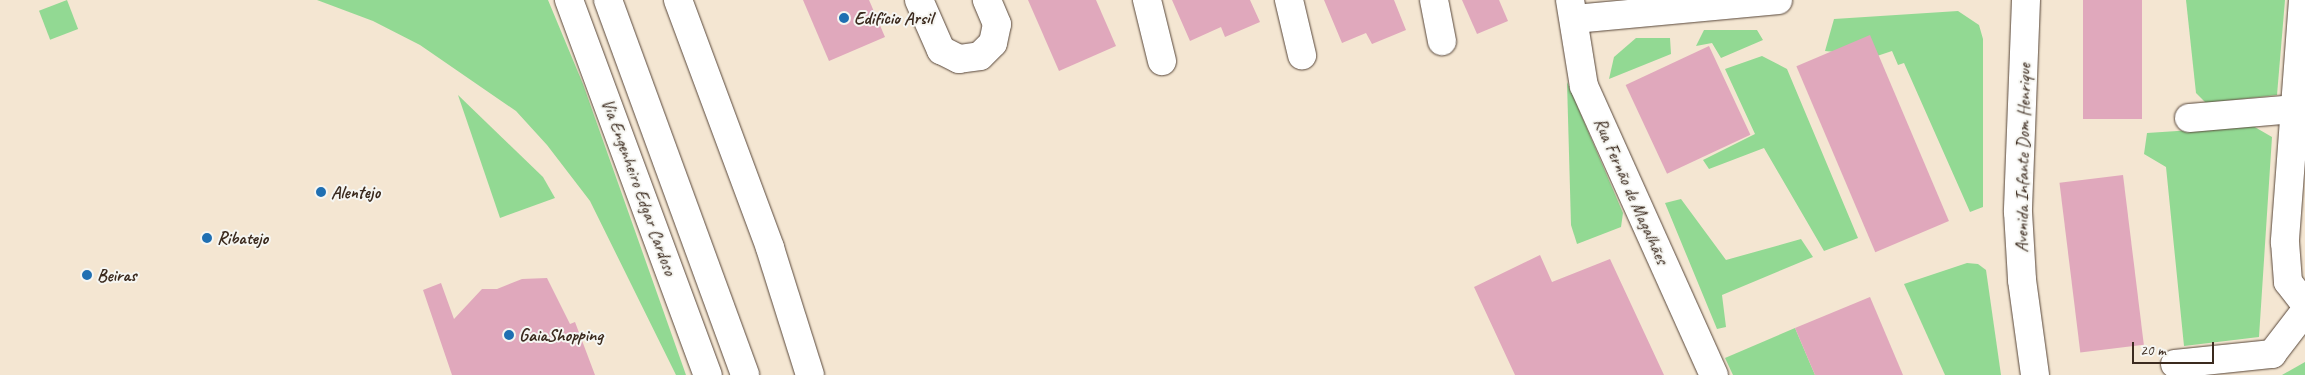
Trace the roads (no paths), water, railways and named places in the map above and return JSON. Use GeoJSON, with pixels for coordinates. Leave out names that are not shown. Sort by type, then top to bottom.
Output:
{"type":"FeatureCollection","features":[{"type":"Feature","properties":{"kind":"street","name":"Via Engenheiro Edgar Cardoso"},"geometry":{"type":"LineString","coordinates":[[569,0],[708,375]]}},
{"type":"Feature","properties":{"kind":"street","name":"Via Engenheiro Edgar Cardoso"},"geometry":{"type":"LineString","coordinates":[[608,0],[745,375]]}},
{"type":"Feature","properties":{"kind":"street"},"geometry":{"type":"LineString","coordinates":[[678,0],[770,248],[810,375]]}},
{"type":"Feature","properties":{"kind":"street"},"geometry":{"type":"LineString","coordinates":[[919,0],[941,50],[959,59],[980,56],[993,43],[997,24],[987,0]]}},
{"type":"Feature","properties":{"kind":"street"},"geometry":{"type":"LineString","coordinates":[[1147,0],[1162,61]]}},
{"type":"Feature","properties":{"kind":"street"},"geometry":{"type":"LineString","coordinates":[[1289,0],[1302,55]]}},
{"type":"Feature","properties":{"kind":"street"},"geometry":{"type":"LineString","coordinates":[[1434,0],[1442,41]]}},
{"type":"Feature","properties":{"kind":"street"},"geometry":{"type":"LineString","coordinates":[[1572,9],[1778,0]]}},
{"type":"Feature","properties":{"kind":"street","name":"Avenida Infante Dom Henrique"},"geometry":{"type":"LineString","coordinates":[[2026,0],[2018,212],[2022,280],[2035,375]]}},
{"type":"Feature","properties":{"kind":"street"},"geometry":{"type":"LineString","coordinates":[[2304,0],[2285,242],[2288,282],[2305,304]]}},
{"type":"Feature","properties":{"kind":"street","name":"Rua Fernão de Magalhães"},"geometry":{"type":"LineString","coordinates":[[1572,9],[1584,86],[1714,375]]}},
{"type":"Feature","properties":{"kind":"street"},"geometry":{"type":"LineString","coordinates":[[2189,118],[2294,109]]}},
{"type":"Feature","properties":{"kind":"street"},"geometry":{"type":"LineString","coordinates":[[2175,364],[2272,354],[2305,311]]}},
{"type":"Feature","properties":{"kind":"place","name":"Edifício Arsil"},"geometry":{"type":"Point","coordinates":[844,18]}},
{"type":"Feature","properties":{"kind":"place","name":"Alentejo"},"geometry":{"type":"Point","coordinates":[321,192]}},
{"type":"Feature","properties":{"kind":"place","name":"Ribatejo"},"geometry":{"type":"Point","coordinates":[207,238]}},
{"type":"Feature","properties":{"kind":"place","name":"Beiras"},"geometry":{"type":"Point","coordinates":[87,275]}},
{"type":"Feature","properties":{"kind":"place","name":"GaiaShopping"},"geometry":{"type":"Point","coordinates":[509,335]}}]}
